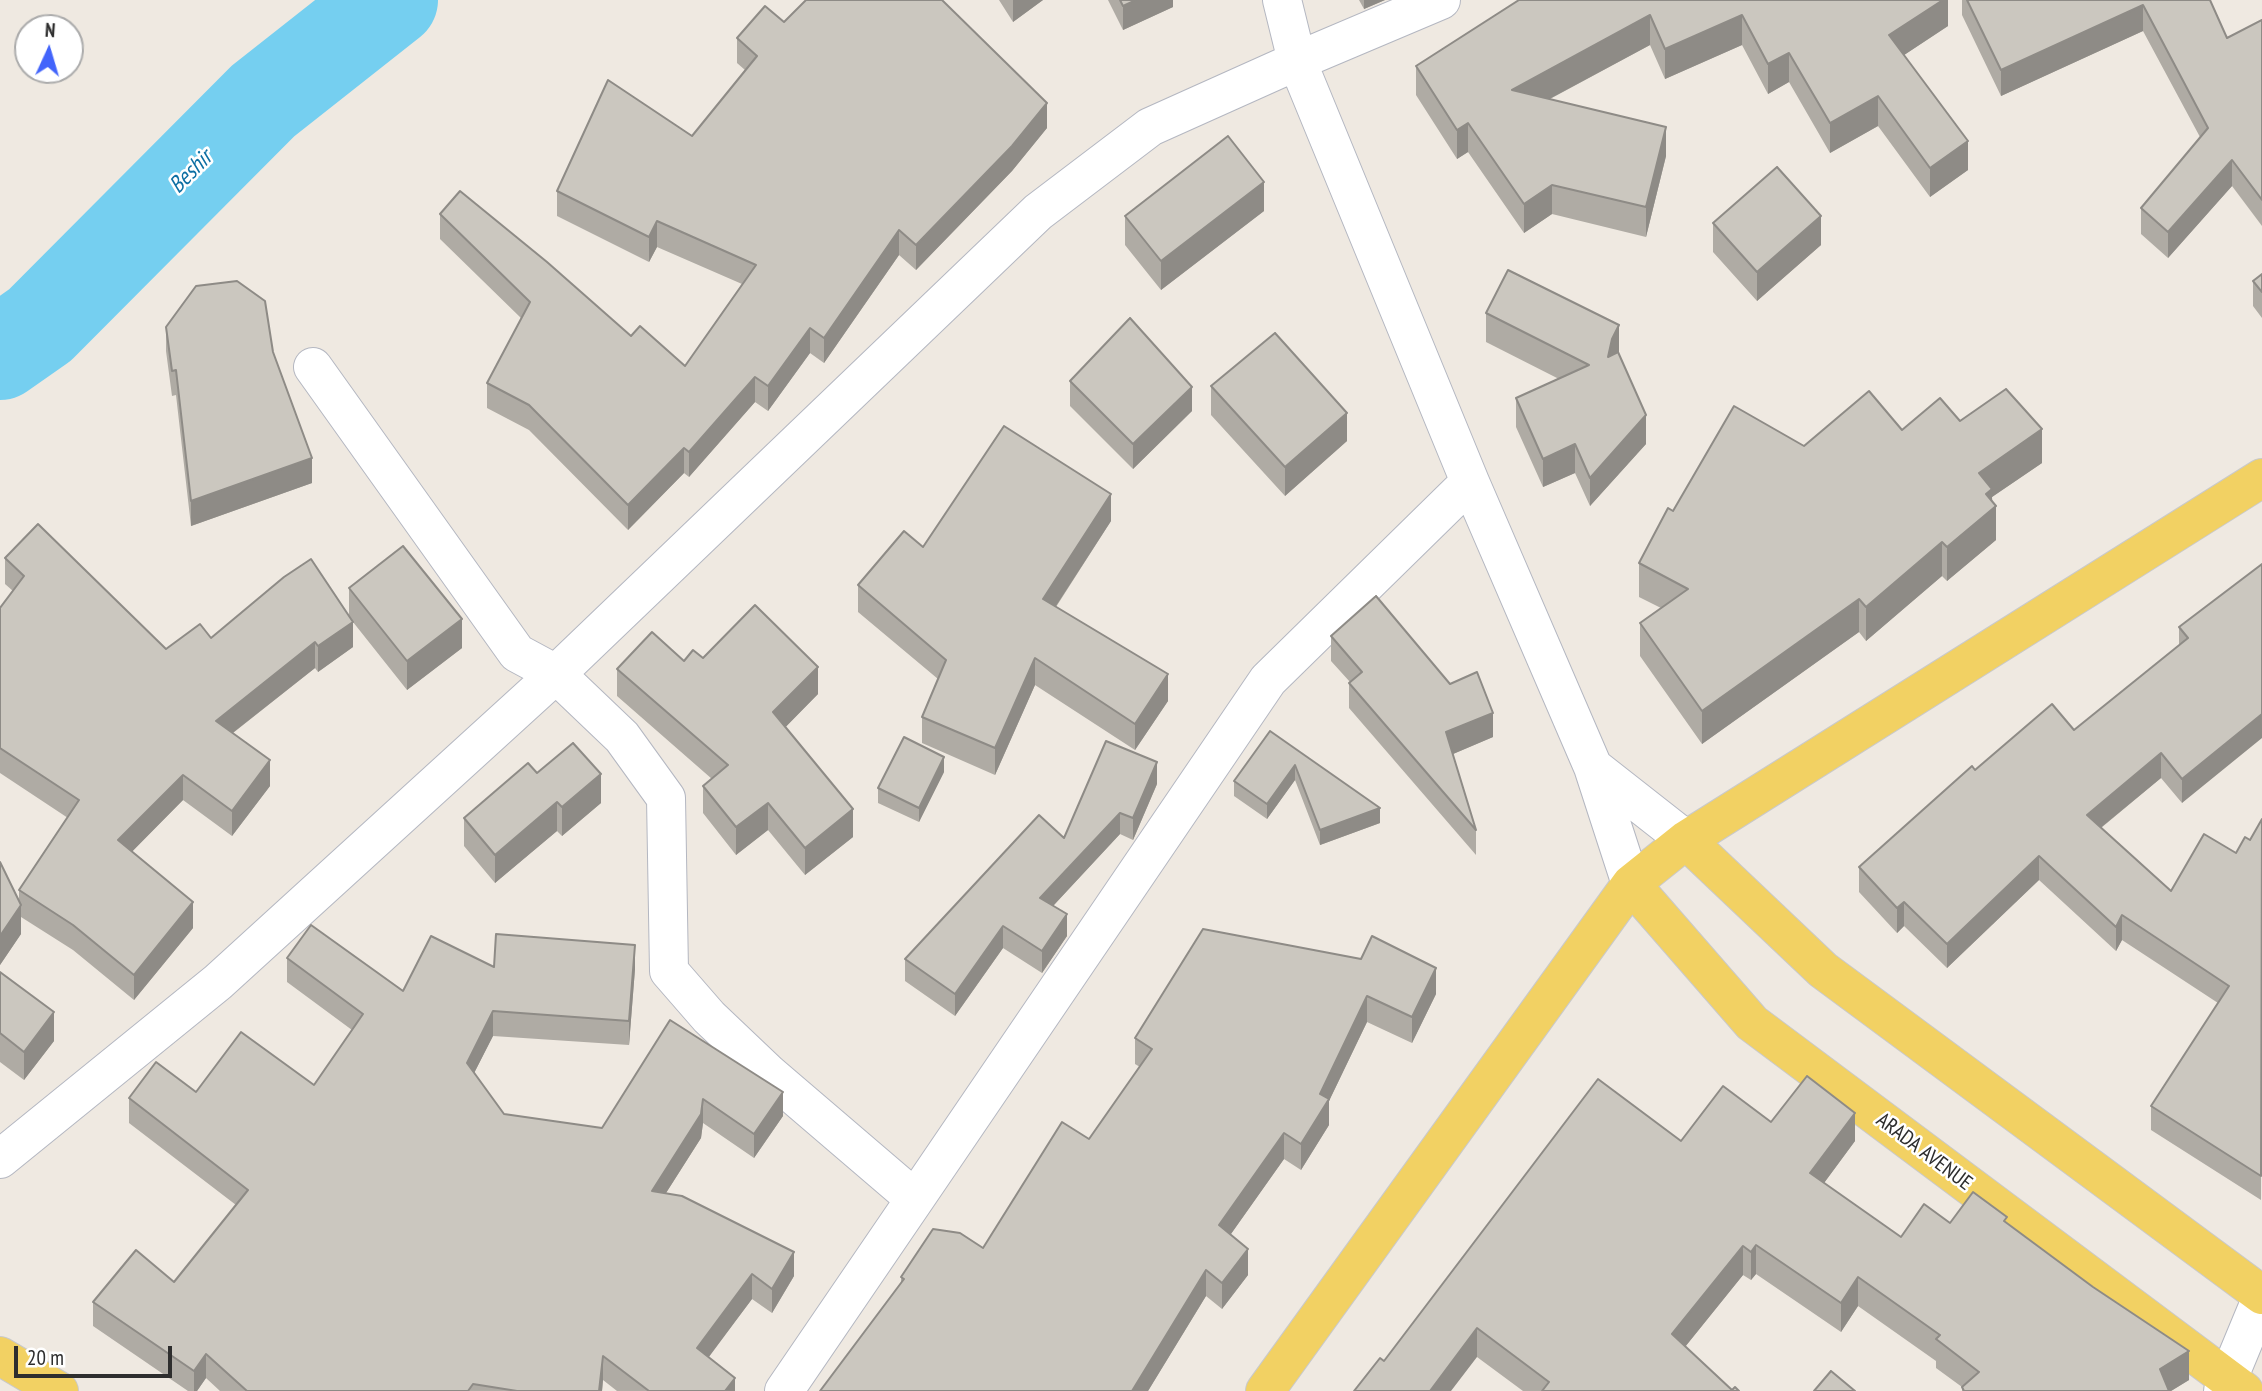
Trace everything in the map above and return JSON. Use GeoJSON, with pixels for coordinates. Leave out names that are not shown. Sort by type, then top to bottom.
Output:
{"type":"FeatureCollection","features":[{"type":"Feature","properties":{"kind":"main road"},"geometry":{"type":"LineString","coordinates":[[1265,1391],[1631,884],[1686,840],[2262,478]]}},
{"type":"Feature","properties":{"kind":"main road"},"geometry":{"type":"LineString","coordinates":[[1686,840],[1823,970],[2262,1296]]}},
{"type":"Feature","properties":{"kind":"main road","name":"ARADA AVENUE"},"geometry":{"type":"LineString","coordinates":[[1631,884],[1752,1023],[2231,1387]]}},
{"type":"Feature","properties":{"kind":"main road"},"geometry":{"type":"LineString","coordinates":[[0,1356],[59,1391]]}},
{"type":"Feature","properties":{"kind":"street"},"geometry":{"type":"LineString","coordinates":[[1282,0],[1297,61],[1470,482],[1593,767],[1631,884]]}},
{"type":"Feature","properties":{"kind":"street"},"geometry":{"type":"LineString","coordinates":[[0,1159],[218,982],[556,674],[1038,212],[1150,127],[1441,0]]}},
{"type":"Feature","properties":{"kind":"street"},"geometry":{"type":"LineString","coordinates":[[313,367],[517,653],[556,674],[622,737],[666,798],[669,971],[709,1017],[769,1074],[915,1199]]}},
{"type":"Feature","properties":{"kind":"street"},"geometry":{"type":"LineString","coordinates":[[783,1391],[1268,680],[1470,482]]}},
{"type":"Feature","properties":{"kind":"street"},"geometry":{"type":"LineString","coordinates":[[1593,767],[1686,840]]}},
{"type":"Feature","properties":{"kind":"street"},"geometry":{"type":"LineString","coordinates":[[2231,1387],[2262,1296]]}},
{"type":"Feature","properties":{"kind":"building"},"geometry":{"type":"Polygon","coordinates":[[[806,0],[942,0],[1047,103],[1012,146],[916,245],[899,230],[824,338],[810,328],[768,386],[755,377],[689,452],[684,448],[628,505],[529,405],[487,383],[530,302],[440,214],[460,191],[547,262],[631,336],[640,326],[685,366],[756,265],[657,221],[649,237],[557,191],[608,80],[692,136],[757,56],[737,38],[765,6],[784,22],[806,0]]]}},
{"type":"Feature","properties":{"kind":"building"},"geometry":{"type":"Polygon","coordinates":[[[1120,0],[1136,0],[1123,6],[1120,0]]]}},
{"type":"Feature","properties":{"kind":"building"},"geometry":{"type":"Polygon","coordinates":[[[1519,0],[1943,0],[1889,35],[1968,141],[1930,168],[1878,96],[1830,123],[1789,53],[1768,64],[1742,15],[1665,49],[1650,15],[1512,90],[1666,127],[1646,207],[1552,185],[1524,204],[1468,123],[1457,130],[1416,66],[1519,0]]]}},
{"type":"Feature","properties":{"kind":"building"},"geometry":{"type":"Polygon","coordinates":[[[1967,0],[2210,0],[2227,38],[2262,20],[2262,200],[2232,160],[2168,232],[2141,208],[2208,128],[2143,5],[2001,70],[1967,0]]]}},
{"type":"Feature","properties":{"kind":"building"},"geometry":{"type":"Polygon","coordinates":[[[1228,136],[1264,182],[1161,261],[1125,216],[1228,136]]]}},
{"type":"Feature","properties":{"kind":"building"},"geometry":{"type":"Polygon","coordinates":[[[1777,167],[1821,216],[1757,272],[1713,223],[1777,167]]]}},
{"type":"Feature","properties":{"kind":"building"},"geometry":{"type":"Polygon","coordinates":[[[1508,270],[1619,325],[1608,357],[1618,352],[1646,415],[1590,478],[1575,444],[1543,459],[1516,398],[1589,365],[1486,313],[1508,270]]]}},
{"type":"Feature","properties":{"kind":"building"},"geometry":{"type":"Polygon","coordinates":[[[2262,274],[2262,292],[2253,281],[2262,274]]]}},
{"type":"Feature","properties":{"kind":"building"},"geometry":{"type":"Polygon","coordinates":[[[237,281],[265,301],[273,352],[312,458],[191,501],[176,370],[172,371],[166,327],[196,286],[237,281]]]}},
{"type":"Feature","properties":{"kind":"building"},"geometry":{"type":"Polygon","coordinates":[[[1130,318],[1192,387],[1133,444],[1070,381],[1130,318]]]}},
{"type":"Feature","properties":{"kind":"building"},"geometry":{"type":"Polygon","coordinates":[[[1275,333],[1347,413],[1285,467],[1211,386],[1275,333]]]}},
{"type":"Feature","properties":{"kind":"building"},"geometry":{"type":"Polygon","coordinates":[[[2006,389],[2042,429],[1979,473],[1992,489],[1986,494],[1996,506],[1947,547],[1942,542],[1866,607],[1859,599],[1702,711],[1640,623],[1688,589],[1639,563],[1668,508],[1673,511],[1734,406],[1804,446],[1869,391],[1902,430],[1940,398],[1960,421],[2006,389]]]}},
{"type":"Feature","properties":{"kind":"building"},"geometry":{"type":"Polygon","coordinates":[[[1004,426],[1111,494],[1043,599],[1168,674],[1135,724],[1035,658],[995,748],[922,717],[946,660],[858,585],[904,531],[923,547],[1004,426]]]}},
{"type":"Feature","properties":{"kind":"building"},"geometry":{"type":"Polygon","coordinates":[[[38,524],[166,649],[200,624],[211,638],[284,577],[311,559],[353,622],[318,646],[315,642],[216,721],[270,760],[232,811],[183,775],[118,840],[193,902],[134,975],[73,925],[19,890],[79,800],[0,748],[0,608],[24,576],[5,558],[38,524]]]}},
{"type":"Feature","properties":{"kind":"building"},"geometry":{"type":"Polygon","coordinates":[[[403,546],[462,619],[407,661],[349,588],[403,546]]]}},
{"type":"Feature","properties":{"kind":"building"},"geometry":{"type":"Polygon","coordinates":[[[2262,564],[2262,714],[2182,779],[2161,753],[2087,815],[2171,891],[2204,834],[2236,853],[2245,837],[2250,840],[2262,819],[2261,1176],[2151,1106],[2229,986],[2122,915],[2116,927],[2039,856],[1947,944],[1904,902],[1897,908],[1859,867],[1972,766],[1975,770],[2052,704],[2074,730],[2188,638],[2179,627],[2262,564]]]}},
{"type":"Feature","properties":{"kind":"building"},"geometry":{"type":"Polygon","coordinates":[[[1376,596],[1450,684],[1477,672],[1493,713],[1446,732],[1476,830],[1349,683],[1362,672],[1331,636],[1376,596]]]}},
{"type":"Feature","properties":{"kind":"building"},"geometry":{"type":"Polygon","coordinates":[[[755,605],[818,667],[773,712],[853,809],[805,848],[768,803],[736,827],[703,786],[728,765],[617,669],[652,632],[684,661],[693,650],[703,658],[755,605]]]}},
{"type":"Feature","properties":{"kind":"building"},"geometry":{"type":"Polygon","coordinates":[[[1270,731],[1380,808],[1320,830],[1295,765],[1267,804],[1234,781],[1270,731]]]}},
{"type":"Feature","properties":{"kind":"building"},"geometry":{"type":"Polygon","coordinates":[[[904,737],[944,757],[919,808],[878,788],[904,737]]]}},
{"type":"Feature","properties":{"kind":"building"},"geometry":{"type":"Polygon","coordinates":[[[1106,741],[1157,762],[1133,818],[1120,813],[1040,898],[1067,914],[1042,951],[1003,926],[955,994],[905,959],[1039,815],[1064,838],[1106,741]]]}},
{"type":"Feature","properties":{"kind":"building"},"geometry":{"type":"Polygon","coordinates":[[[573,743],[601,774],[562,807],[557,802],[495,855],[464,818],[528,763],[537,773],[573,743]]]}},
{"type":"Feature","properties":{"kind":"building"},"geometry":{"type":"Polygon","coordinates":[[[0,862],[21,905],[0,936],[0,862]]]}},
{"type":"Feature","properties":{"kind":"building"},"geometry":{"type":"Polygon","coordinates":[[[311,925],[403,991],[431,936],[494,967],[496,934],[635,945],[629,1021],[493,1011],[467,1063],[504,1114],[602,1128],[670,1020],[783,1092],[754,1134],[703,1099],[701,1114],[652,1191],[682,1196],[794,1252],[772,1289],[752,1274],[697,1348],[735,1378],[725,1391],[649,1391],[603,1356],[599,1391],[517,1391],[473,1384],[468,1391],[247,1391],[206,1354],[194,1371],[93,1302],[136,1250],[174,1282],[248,1190],[129,1098],[156,1062],[196,1092],[241,1032],[314,1085],[363,1014],[287,958],[311,925]]]}},
{"type":"Feature","properties":{"kind":"building"},"geometry":{"type":"Polygon","coordinates":[[[1203,929],[1361,959],[1372,936],[1436,968],[1412,1017],[1367,996],[1320,1094],[1329,1099],[1301,1144],[1284,1133],[1219,1225],[1248,1249],[1222,1283],[1206,1270],[1132,1391],[820,1391],[904,1279],[901,1277],[933,1229],[960,1233],[983,1248],[1062,1122],[1089,1139],[1152,1049],[1135,1038],[1203,929]]]}},
{"type":"Feature","properties":{"kind":"building"},"geometry":{"type":"Polygon","coordinates":[[[0,972],[54,1012],[24,1052],[0,1033],[0,972]]]}},
{"type":"Feature","properties":{"kind":"building"},"geometry":{"type":"Polygon","coordinates":[[[1807,1076],[1855,1113],[1810,1173],[1901,1237],[1924,1204],[1950,1223],[1973,1192],[2007,1217],[2004,1221],[2093,1287],[2189,1351],[2160,1369],[2169,1391],[1964,1391],[1962,1387],[1979,1372],[1936,1339],[1940,1335],[1858,1277],[1841,1303],[1756,1245],[1751,1252],[1743,1246],[1672,1334],[1732,1390],[1735,1387],[1739,1391],[1542,1391],[1549,1382],[1477,1328],[1430,1391],[1354,1391],[1380,1358],[1384,1361],[1598,1079],[1681,1141],[1723,1086],[1771,1122],[1807,1076]]]}},
{"type":"Feature","properties":{"kind":"building"},"geometry":{"type":"Polygon","coordinates":[[[1831,1371],[1855,1391],[1814,1391],[1831,1371]]]}},
{"type":"Feature","properties":{"kind":"waterway","name":"Beshir"},"geometry":{"type":"LineString","coordinates":[[0,353],[40,325],[263,101],[391,0]]}}]}
